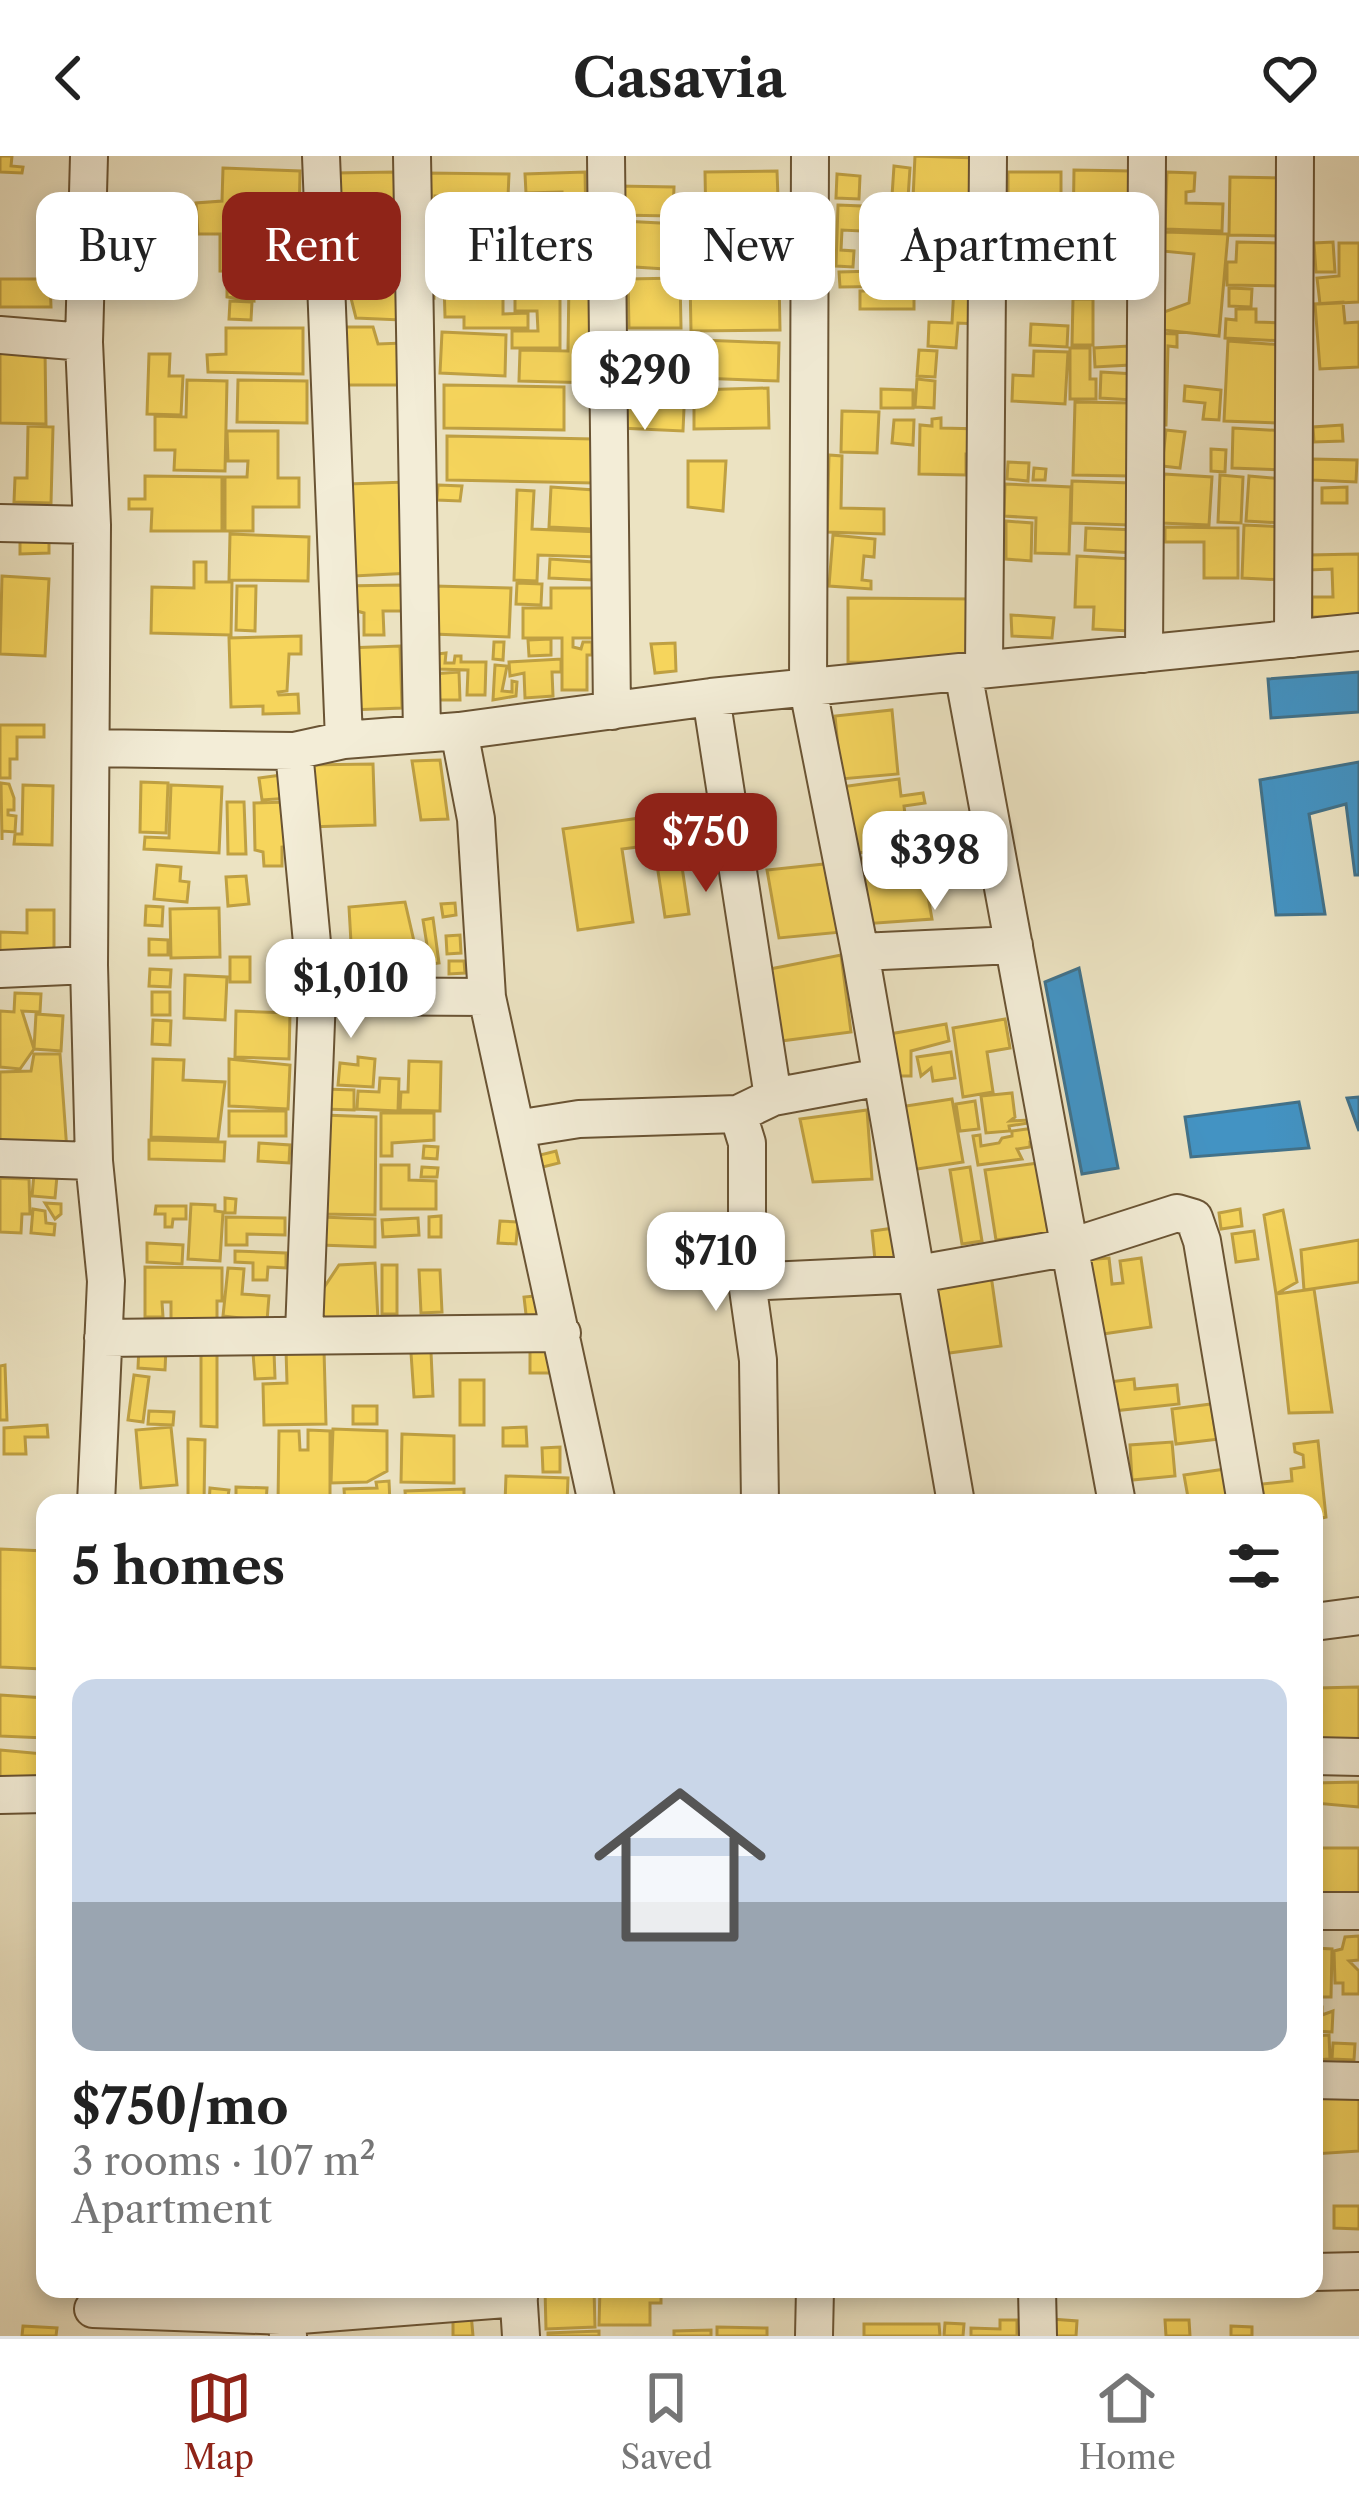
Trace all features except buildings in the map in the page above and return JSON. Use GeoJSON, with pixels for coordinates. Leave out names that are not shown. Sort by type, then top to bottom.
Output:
{"type":"FeatureCollection","features":[{"type":"Feature","properties":{"kind":"street"},"geometry":{"type":"LineString","coordinates":[[89,156],[85,342],[92,525],[89,965],[94,1161],[106,1281],[96,1494]]}},
{"type":"Feature","properties":{"kind":"street"},"geometry":{"type":"LineString","coordinates":[[321,156],[344,740]]}},
{"type":"Feature","properties":{"kind":"street"},"geometry":{"type":"LineString","coordinates":[[412,156],[441,732],[476,819],[487,998],[595,1494]]}},
{"type":"Feature","properties":{"kind":"street"},"geometry":{"type":"LineString","coordinates":[[606,156],[612,711]]}},
{"type":"Feature","properties":{"kind":"street"},"geometry":{"type":"LineString","coordinates":[[810,156],[808,688],[860,952],[954,1494]]}},
{"type":"Feature","properties":{"kind":"street"},"geometry":{"type":"LineString","coordinates":[[988,156],[974,670],[1014,945],[1115,1494]]}},
{"type":"Feature","properties":{"kind":"street"},"geometry":{"type":"LineString","coordinates":[[1144,654],[1147,156]]}},
{"type":"Feature","properties":{"kind":"street"},"geometry":{"type":"LineString","coordinates":[[1293,639],[1295,156]]}},
{"type":"Feature","properties":{"kind":"street"},"geometry":{"type":"LineString","coordinates":[[0,335],[85,342]]}},
{"type":"Feature","properties":{"kind":"street"},"geometry":{"type":"LineString","coordinates":[[0,523],[92,525]]}},
{"type":"Feature","properties":{"kind":"street"},"geometry":{"type":"LineString","coordinates":[[91,748],[294,751],[344,740],[711,697],[1359,632]]}},
{"type":"Feature","properties":{"kind":"street"},"geometry":{"type":"LineString","coordinates":[[711,697],[773,1097]]}},
{"type":"Feature","properties":{"kind":"street"},"geometry":{"type":"LineString","coordinates":[[294,751],[317,996],[304,1333]]}},
{"type":"Feature","properties":{"kind":"street"},"geometry":{"type":"LineString","coordinates":[[860,952],[1014,945]]}},
{"type":"Feature","properties":{"kind":"street"},"geometry":{"type":"LineString","coordinates":[[0,969],[89,965]]}},
{"type":"Feature","properties":{"kind":"street"},"geometry":{"type":"LineString","coordinates":[[317,996],[487,998]]}},
{"type":"Feature","properties":{"kind":"street"},"geometry":{"type":"LineString","coordinates":[[516,1129],[579,1119],[738,1114],[773,1097],[881,1077]]}},
{"type":"Feature","properties":{"kind":"street"},"geometry":{"type":"LineString","coordinates":[[738,1114],[747,1143],[747,1282],[758,1360],[760,1494]]}},
{"type":"Feature","properties":{"kind":"street"},"geometry":{"type":"LineString","coordinates":[[0,1158],[94,1161]]}},
{"type":"Feature","properties":{"kind":"street"},"geometry":{"type":"LineString","coordinates":[[747,1282],[917,1274],[1071,1247],[1177,1213],[1194,1217],[1244,1494]]}},
{"type":"Feature","properties":{"kind":"street"},"geometry":{"type":"LineString","coordinates":[[103,1338],[562,1333]]}},
{"type":"Feature","properties":{"kind":"street"},"geometry":{"type":"LineString","coordinates":[[1323,1621],[1359,1616]]}},
{"type":"Feature","properties":{"kind":"street"},"geometry":{"type":"LineString","coordinates":[[1323,1756],[1359,1756]]}},
{"type":"Feature","properties":{"kind":"street"},"geometry":{"type":"LineString","coordinates":[[0,1795],[36,1794]]}},
{"type":"Feature","properties":{"kind":"street"},"geometry":{"type":"LineString","coordinates":[[1323,1911],[1359,1911]]}},
{"type":"Feature","properties":{"kind":"street"},"geometry":{"type":"LineString","coordinates":[[1323,2080],[1359,2081]]}},
{"type":"Feature","properties":{"kind":"street"},"geometry":{"type":"LineString","coordinates":[[1323,2272],[1359,2271]]}},
{"type":"Feature","properties":{"kind":"street"},"geometry":{"type":"LineString","coordinates":[[93,2312],[287,2326],[489,2298]]}},
{"type":"Feature","properties":{"kind":"street"},"geometry":{"type":"LineString","coordinates":[[518,2298],[520,2336]]}},
{"type":"Feature","properties":{"kind":"street"},"geometry":{"type":"LineString","coordinates":[[814,2336],[815,2298]]}},
{"type":"Feature","properties":{"kind":"street"},"geometry":{"type":"LineString","coordinates":[[1036,2298],[1038,2336]]}}]}
